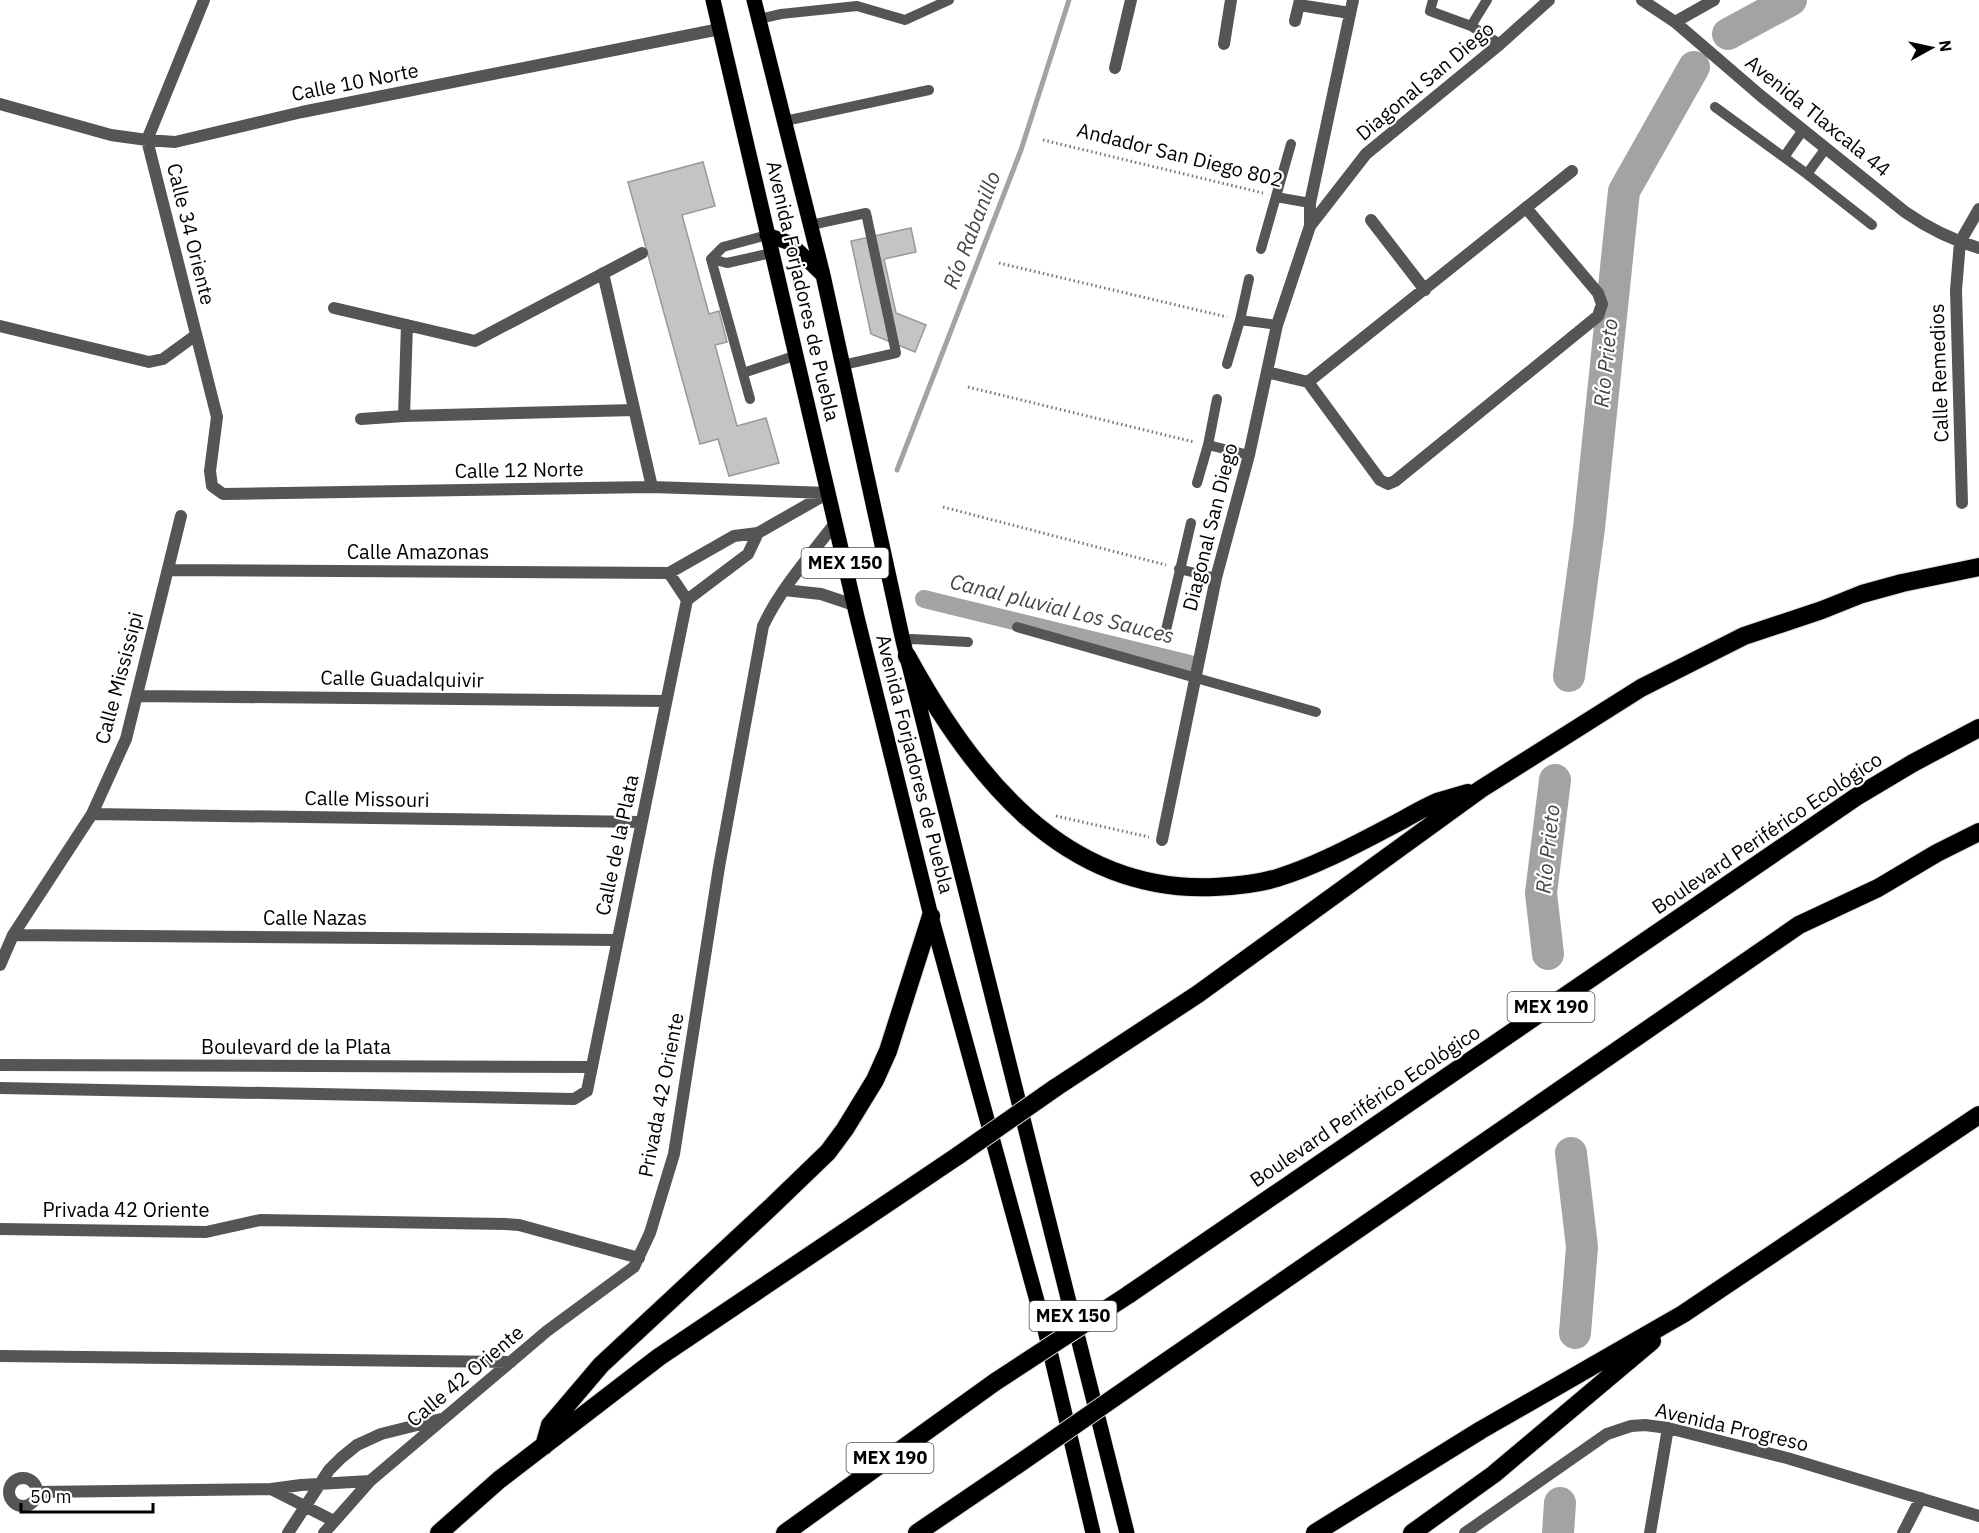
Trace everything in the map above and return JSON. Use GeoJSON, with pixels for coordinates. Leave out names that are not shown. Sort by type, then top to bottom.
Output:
{"type":"FeatureCollection","features":[{"type":"Feature","properties":{"kind":"highway"},"geometry":{"type":"LineString","coordinates":[[439,1533],[499,1480],[659,1357],[1198,993],[1481,789],[1641,688],[1744,636],[1862,594],[1979,567]]}},
{"type":"Feature","properties":{"kind":"highway"},"geometry":{"type":"LineString","coordinates":[[905,648],[948,724],[986,775],[1014,807],[1041,830],[1078,854],[1106,868],[1153,883],[1182,888],[1255,883],[1276,879],[1328,858],[1436,803],[1481,789]]}},
{"type":"Feature","properties":{"kind":"highway","name":"Boulevard Periférico Ecológico"},"geometry":{"type":"LineString","coordinates":[[785,1533],[995,1382],[1128,1294],[1856,797],[1979,728]]}},
{"type":"Feature","properties":{"kind":"highway"},"geometry":{"type":"LineString","coordinates":[[917,1533],[1799,925],[1878,888],[1937,853],[1979,832]]}},
{"type":"Feature","properties":{"kind":"highway"},"geometry":{"type":"LineString","coordinates":[[544,1446],[550,1425],[601,1365],[828,1152],[845,1129],[875,1080],[888,1051],[931,916]]}},
{"type":"Feature","properties":{"kind":"highway"},"geometry":{"type":"LineString","coordinates":[[1315,1533],[1480,1430],[1683,1314],[1979,1115]]}},
{"type":"Feature","properties":{"kind":"highway"},"geometry":{"type":"LineString","coordinates":[[1412,1533],[1465,1496],[1531,1444],[1683,1314]]}},
{"type":"Feature","properties":{"kind":"main road","name":"Avenida Forjadores de Puebla"},"geometry":{"type":"LineString","coordinates":[[713,0],[854,605],[931,916],[1045,1330],[1093,1533]]}},
{"type":"Feature","properties":{"kind":"main road","name":"Avenida Forjadores de Puebla"},"geometry":{"type":"LineString","coordinates":[[754,0],[823,275],[905,648],[1127,1533]]}},
{"type":"Feature","properties":{"kind":"main road"},"geometry":{"type":"LineString","coordinates":[[767,235],[790,243],[823,275]]}},
{"type":"Feature","properties":{"kind":"street"},"geometry":{"type":"LineString","coordinates":[[147,140],[204,0]]}},
{"type":"Feature","properties":{"kind":"street"},"geometry":{"type":"LineString","coordinates":[[1115,68],[1131,0]]}},
{"type":"Feature","properties":{"kind":"street"},"geometry":{"type":"LineString","coordinates":[[1224,44],[1231,0]]}},
{"type":"Feature","properties":{"kind":"street","name":"Diagonal San Diego"},"geometry":{"type":"LineString","coordinates":[[1162,840],[1216,578],[1249,455],[1277,325],[1310,226],[1310,203],[1353,0]]}},
{"type":"Feature","properties":{"kind":"street","name":"Diagonal San Diego"},"geometry":{"type":"LineString","coordinates":[[1310,226],[1366,153],[1500,44],[1549,0]]}},
{"type":"Feature","properties":{"kind":"street","name":"Avenida Tlaxcala 44"},"geometry":{"type":"LineString","coordinates":[[1642,0],[1675,22],[1803,130],[1912,217],[1927,227],[1979,248]]}},
{"type":"Feature","properties":{"kind":"street"},"geometry":{"type":"LineString","coordinates":[[1675,22],[1714,0]]}},
{"type":"Feature","properties":{"kind":"street"},"geometry":{"type":"LineString","coordinates":[[1295,21],[1299,2],[1350,13]]}},
{"type":"Feature","properties":{"kind":"street","name":"Calle 10 Norte"},"geometry":{"type":"LineString","coordinates":[[0,104],[111,135],[175,142],[302,112],[720,29]]}},
{"type":"Feature","properties":{"kind":"street","name":"Calle 34 Oriente"},"geometry":{"type":"LineString","coordinates":[[147,140],[217,417],[210,471],[212,486]]}},
{"type":"Feature","properties":{"kind":"street"},"geometry":{"type":"LineString","coordinates":[[1308,382],[1572,171]]}},
{"type":"Feature","properties":{"kind":"street"},"geometry":{"type":"LineString","coordinates":[[1267,372],[1308,382],[1380,480],[1388,484],[1395,481],[1598,316],[1602,304],[1598,293],[1527,209]]}},
{"type":"Feature","properties":{"kind":"street"},"geometry":{"type":"LineString","coordinates":[[1960,242],[1979,209]]}},
{"type":"Feature","properties":{"kind":"street"},"geometry":{"type":"LineString","coordinates":[[1371,220],[1425,290]]}},
{"type":"Feature","properties":{"kind":"street","name":"Calle Remedios"},"geometry":{"type":"LineString","coordinates":[[1960,242],[1956,290],[1962,503]]}},
{"type":"Feature","properties":{"kind":"street"},"geometry":{"type":"LineString","coordinates":[[334,308],[475,341],[642,253]]}},
{"type":"Feature","properties":{"kind":"street"},"geometry":{"type":"LineString","coordinates":[[603,273],[652,487]]}},
{"type":"Feature","properties":{"kind":"street"},"geometry":{"type":"LineString","coordinates":[[404,416],[406,325]]}},
{"type":"Feature","properties":{"kind":"street"},"geometry":{"type":"LineString","coordinates":[[0,326],[149,362],[163,359],[196,335]]}},
{"type":"Feature","properties":{"kind":"street"},"geometry":{"type":"LineString","coordinates":[[361,419],[634,410]]}},
{"type":"Feature","properties":{"kind":"street","name":"Calle 12 Norte"},"geometry":{"type":"LineString","coordinates":[[212,486],[223,494],[652,487],[829,493]]}},
{"type":"Feature","properties":{"kind":"street"},"geometry":{"type":"LineString","coordinates":[[758,533],[748,554],[687,600],[669,573],[734,536],[758,533],[829,493]]}},
{"type":"Feature","properties":{"kind":"street","name":"Calle Mississipi"},"geometry":{"type":"LineString","coordinates":[[0,965],[13,935],[92,814],[126,739],[181,516]]}},
{"type":"Feature","properties":{"kind":"street","name":"Privada 42 Oriente"},"geometry":{"type":"LineString","coordinates":[[0,1229],[206,1232],[260,1221],[505,1224],[639,1258],[650,1233],[674,1154],[719,867],[762,626],[784,590],[836,522]]}},
{"type":"Feature","properties":{"kind":"street","name":"Calle Amazonas"},"geometry":{"type":"LineString","coordinates":[[168,570],[669,573]]}},
{"type":"Feature","properties":{"kind":"street"},"geometry":{"type":"LineString","coordinates":[[784,590],[821,594],[854,605]]}},
{"type":"Feature","properties":{"kind":"street","name":"Calle de la Plata"},"geometry":{"type":"LineString","coordinates":[[0,1089],[574,1099],[587,1091],[687,600]]}},
{"type":"Feature","properties":{"kind":"street","name":"Calle Guadalquivir"},"geometry":{"type":"LineString","coordinates":[[137,696],[666,701]]}},
{"type":"Feature","properties":{"kind":"street","name":"Calle Missouri"},"geometry":{"type":"LineString","coordinates":[[92,814],[641,822]]}},
{"type":"Feature","properties":{"kind":"street","name":"Calle Nazas"},"geometry":{"type":"LineString","coordinates":[[13,935],[617,940]]}},
{"type":"Feature","properties":{"kind":"street","name":"Boulevard de la Plata"},"geometry":{"type":"LineString","coordinates":[[0,1065],[591,1067]]}},
{"type":"Feature","properties":{"kind":"street","name":"Calle 42 Oriente"},"geometry":{"type":"LineString","coordinates":[[324,1533],[370,1481],[547,1331],[634,1267],[639,1258]]}},
{"type":"Feature","properties":{"kind":"street"},"geometry":{"type":"LineString","coordinates":[[0,1356],[511,1362]]}},
{"type":"Feature","properties":{"kind":"street"},"geometry":{"type":"LineString","coordinates":[[288,1533],[340,1458],[357,1445],[381,1434],[445,1418]]}},
{"type":"Feature","properties":{"kind":"street","name":"Avenida Progreso"},"geometry":{"type":"LineString","coordinates":[[1464,1533],[1607,1434],[1631,1426],[1645,1425],[1668,1428],[1787,1458],[1979,1516]]}},
{"type":"Feature","properties":{"kind":"street"},"geometry":{"type":"LineString","coordinates":[[1650,1533],[1668,1428]]}},
{"type":"Feature","properties":{"kind":"street"},"geometry":{"type":"LineString","coordinates":[[18,1478],[27,1478],[35,1483],[38,1492],[27,1506],[18,1506],[4,1491],[18,1478]]}},
{"type":"Feature","properties":{"kind":"street"},"geometry":{"type":"LineString","coordinates":[[38,1492],[271,1489],[370,1481]]}},
{"type":"Feature","properties":{"kind":"street"},"geometry":{"type":"LineString","coordinates":[[271,1489],[334,1521]]}},
{"type":"Feature","properties":{"kind":"street"},"geometry":{"type":"LineString","coordinates":[[1903,1533],[1921,1498]]}},
{"type":"Feature","properties":{"kind":"lane"},"geometry":{"type":"LineString","coordinates":[[759,19],[781,14],[857,6],[905,20],[949,0]]}},
{"type":"Feature","properties":{"kind":"lane"},"geometry":{"type":"LineString","coordinates":[[1433,0],[1430,11],[1471,26],[1500,44]]}},
{"type":"Feature","properties":{"kind":"lane"},"geometry":{"type":"LineString","coordinates":[[1471,26],[1487,0]]}},
{"type":"Feature","properties":{"kind":"lane"},"geometry":{"type":"LineString","coordinates":[[786,121],[929,90]]}},
{"type":"Feature","properties":{"kind":"lane"},"geometry":{"type":"LineString","coordinates":[[1715,107],[1872,225]]}},
{"type":"Feature","properties":{"kind":"lane"},"geometry":{"type":"LineString","coordinates":[[1784,157],[1803,130]]}},
{"type":"Feature","properties":{"kind":"lane"},"geometry":{"type":"LineString","coordinates":[[1261,249],[1291,144]]}},
{"type":"Feature","properties":{"kind":"lane"},"geometry":{"type":"LineString","coordinates":[[1807,174],[1826,148]]}},
{"type":"Feature","properties":{"kind":"lane","name":"Andador San Diego 802"},"geometry":{"type":"LineString","coordinates":[[1276,196],[1310,203]]}},
{"type":"Feature","properties":{"kind":"lane"},"geometry":{"type":"LineString","coordinates":[[811,225],[866,213],[896,353],[843,364]]}},
{"type":"Feature","properties":{"kind":"lane"},"geometry":{"type":"LineString","coordinates":[[711,259],[723,247],[767,235]]}},
{"type":"Feature","properties":{"kind":"lane"},"geometry":{"type":"LineString","coordinates":[[711,259],[727,263],[771,254]]}},
{"type":"Feature","properties":{"kind":"lane"},"geometry":{"type":"LineString","coordinates":[[711,259],[750,399]]}},
{"type":"Feature","properties":{"kind":"lane"},"geometry":{"type":"LineString","coordinates":[[1227,364],[1249,279]]}},
{"type":"Feature","properties":{"kind":"lane"},"geometry":{"type":"LineString","coordinates":[[1240,320],[1277,325]]}},
{"type":"Feature","properties":{"kind":"lane"},"geometry":{"type":"LineString","coordinates":[[743,373],[797,355]]}},
{"type":"Feature","properties":{"kind":"lane"},"geometry":{"type":"LineString","coordinates":[[1197,483],[1208,445],[1217,399]]}},
{"type":"Feature","properties":{"kind":"lane"},"geometry":{"type":"LineString","coordinates":[[1208,445],[1249,455]]}},
{"type":"Feature","properties":{"kind":"lane"},"geometry":{"type":"LineString","coordinates":[[1166,630],[1191,523]]}},
{"type":"Feature","properties":{"kind":"lane"},"geometry":{"type":"LineString","coordinates":[[1179,569],[1216,578]]}},
{"type":"Feature","properties":{"kind":"lane"},"geometry":{"type":"LineString","coordinates":[[1017,627],[1316,711]]}},
{"type":"Feature","properties":{"kind":"lane"},"geometry":{"type":"LineString","coordinates":[[905,648],[912,639],[968,642]]}},
{"type":"Feature","properties":{"kind":"path","name":"Andador San Diego 802"},"geometry":{"type":"LineString","coordinates":[[1043,140],[1276,196]]}},
{"type":"Feature","properties":{"kind":"path"},"geometry":{"type":"LineString","coordinates":[[999,263],[1240,320]]}},
{"type":"Feature","properties":{"kind":"path"},"geometry":{"type":"LineString","coordinates":[[968,387],[1208,445]]}},
{"type":"Feature","properties":{"kind":"path"},"geometry":{"type":"LineString","coordinates":[[942,507],[1179,569]]}},
{"type":"Feature","properties":{"kind":"path"},"geometry":{"type":"LineString","coordinates":[[1048,814],[1162,840]]}},
{"type":"Feature","properties":{"kind":"building"},"geometry":{"type":"Polygon","coordinates":[[[703,162],[715,206],[682,215],[709,314],[719,311],[727,342],[715,345],[737,426],[766,418],[779,463],[729,476],[718,439],[700,444],[628,182],[703,162]]]}},
{"type":"Feature","properties":{"kind":"building"},"geometry":{"type":"Polygon","coordinates":[[[911,228],[916,252],[884,259],[896,313],[926,325],[915,352],[871,334],[851,241],[911,228]]]}},
{"type":"Feature","properties":{"kind":"waterway","name":"Río Rabanillo"},"geometry":{"type":"LineString","coordinates":[[897,470],[1021,150],[1069,0]]}},
{"type":"Feature","properties":{"kind":"waterway","name":"Río Prieto"},"geometry":{"type":"LineString","coordinates":[[1728,34],[1791,0]]}},
{"type":"Feature","properties":{"kind":"waterway","name":"Río Prieto"},"geometry":{"type":"LineString","coordinates":[[1569,676],[1589,528],[1624,191],[1694,67]]}},
{"type":"Feature","properties":{"kind":"waterway","name":"Canal pluvial Los Sauces"},"geometry":{"type":"LineString","coordinates":[[924,599],[1190,664]]}},
{"type":"Feature","properties":{"kind":"waterway","name":"Río Prieto"},"geometry":{"type":"LineString","coordinates":[[1548,954],[1541,893],[1555,780]]}},
{"type":"Feature","properties":{"kind":"waterway","name":"Río Prieto"},"geometry":{"type":"LineString","coordinates":[[1571,1153],[1582,1247],[1575,1333]]}},
{"type":"Feature","properties":{"kind":"waterway","name":"Río Prieto"},"geometry":{"type":"LineString","coordinates":[[1558,1533],[1560,1503]]}}]}
